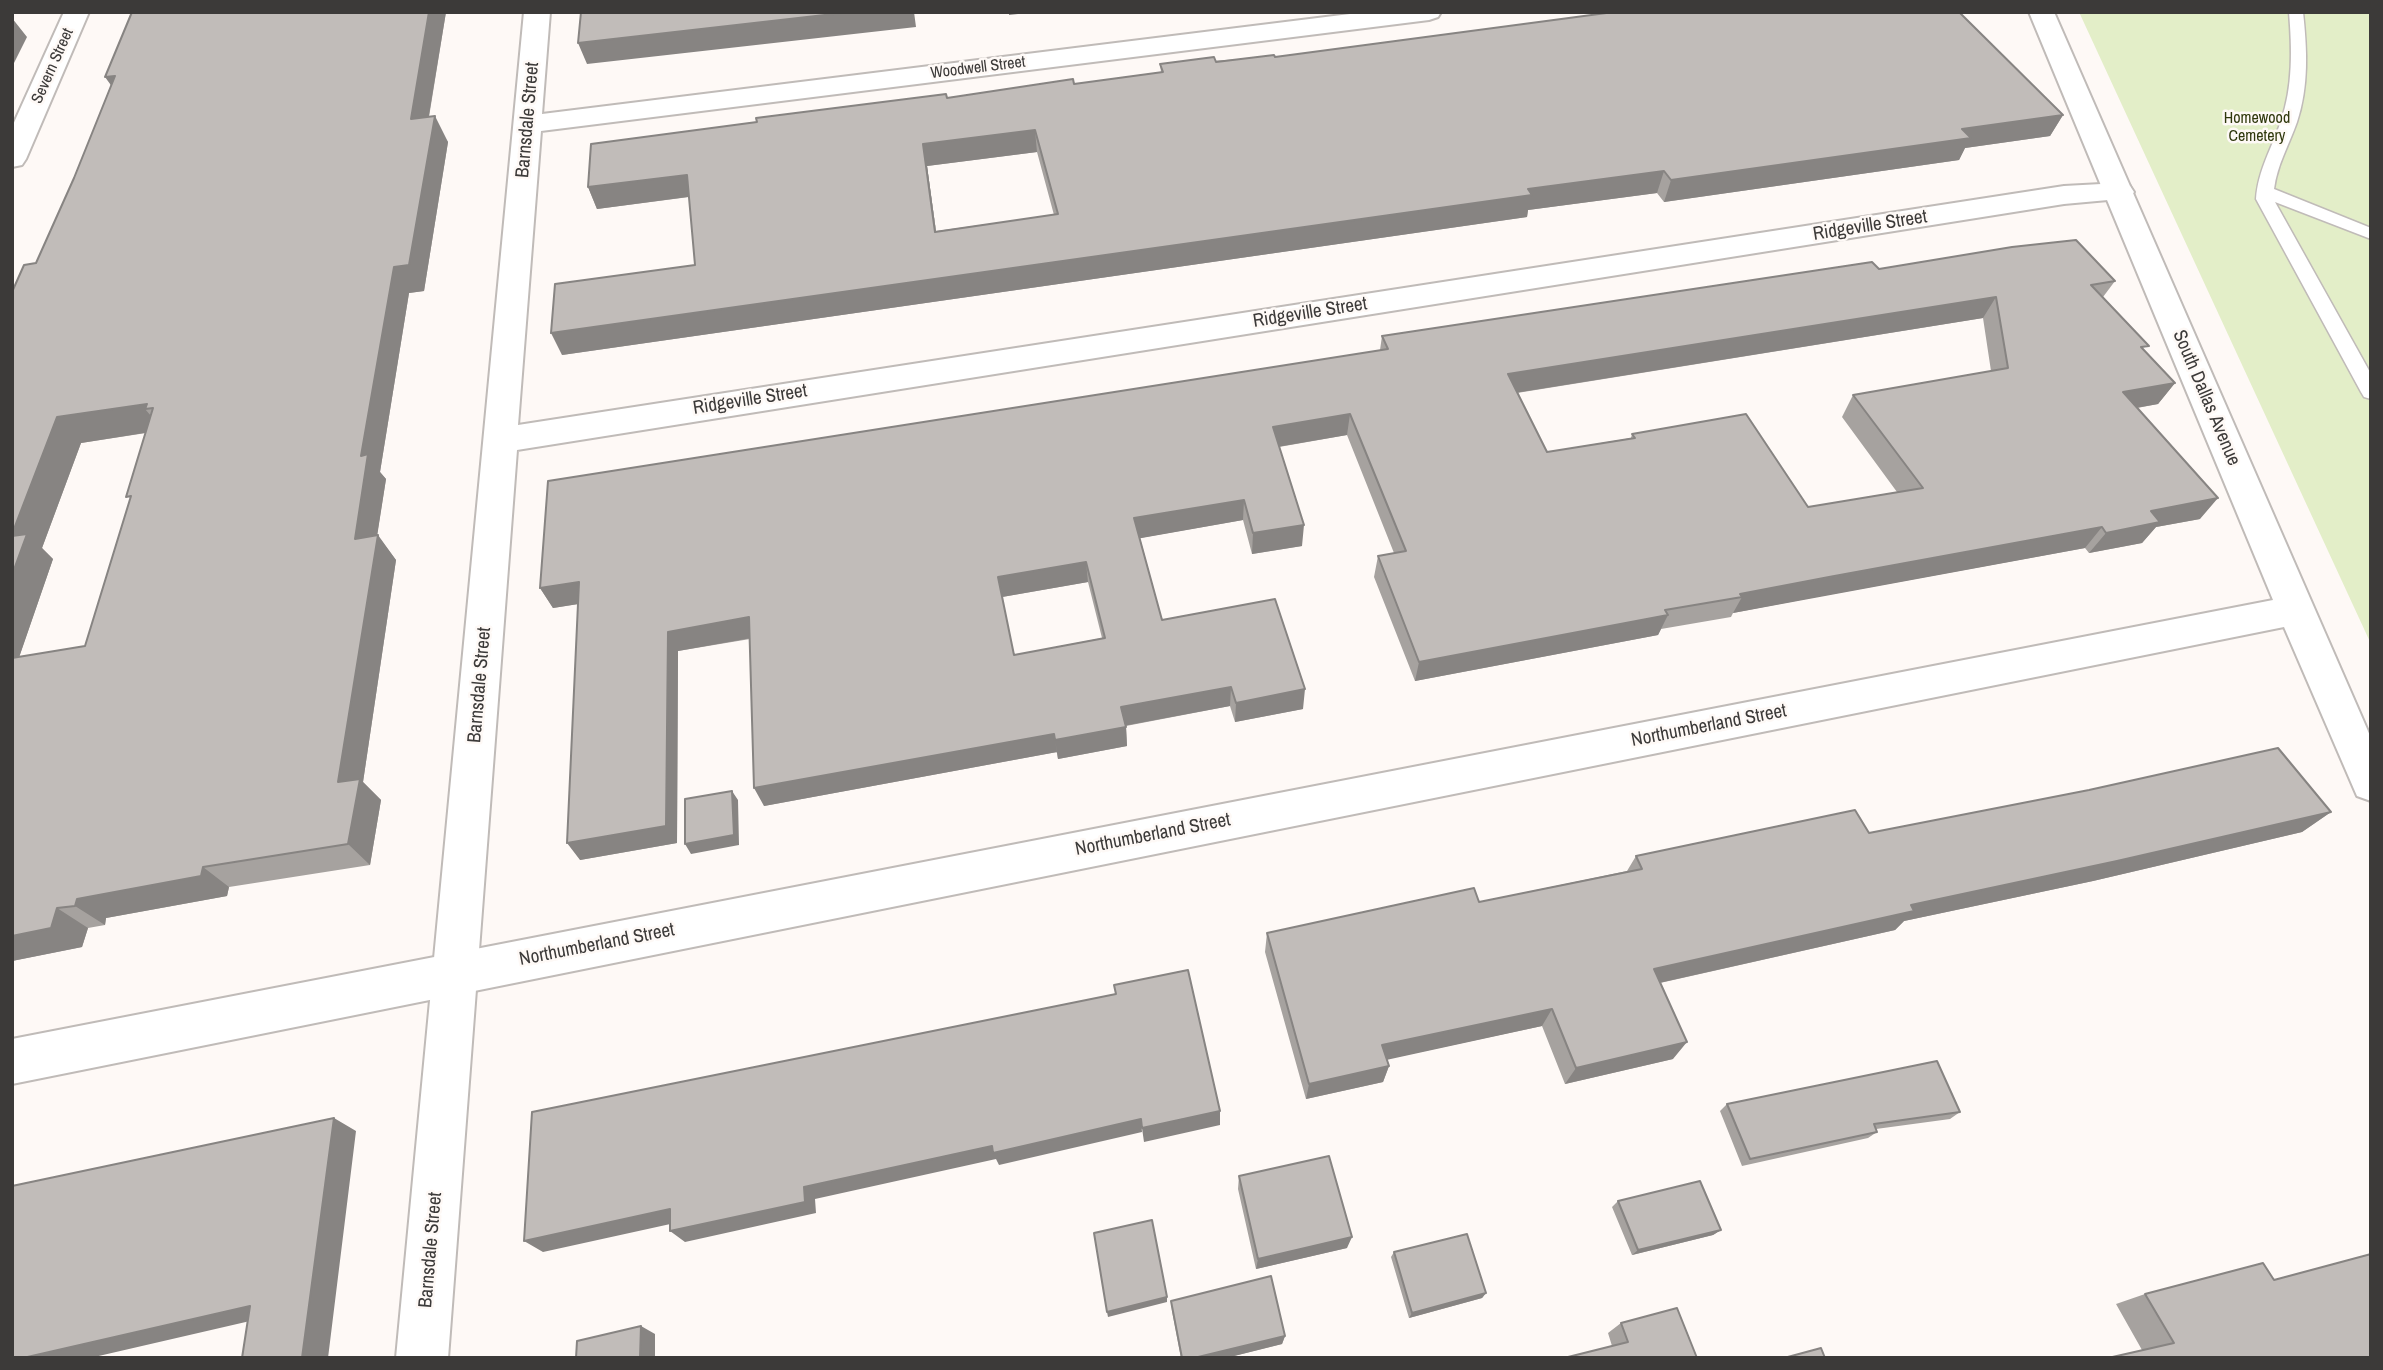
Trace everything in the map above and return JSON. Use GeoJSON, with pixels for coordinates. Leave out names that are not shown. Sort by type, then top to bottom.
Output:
{"type":"FeatureCollection","features":[{"type":"Feature","properties":{"kind":"street","name":"Severn Street"},"geometry":{"type":"LineString","coordinates":[[12,159],[77,12]]}},
{"type":"Feature","properties":{"kind":"street","name":"Barnsdale Street"},"geometry":{"type":"LineString","coordinates":[[422,1358],[537,12]]}},
{"type":"Feature","properties":{"kind":"street","name":"Woodwell Street"},"geometry":{"type":"LineString","coordinates":[[527,124],[1429,12]]}},
{"type":"Feature","properties":{"kind":"street","name":"South Dallas Avenue"},"geometry":{"type":"LineString","coordinates":[[2041,12],[2120,192],[2294,610],[2371,784]]}},
{"type":"Feature","properties":{"kind":"street","name":"Ridgeville Street"},"geometry":{"type":"LineString","coordinates":[[501,440],[2064,195],[2120,192]]}},
{"type":"Feature","properties":{"kind":"street","name":"Northumberland Street"},"geometry":{"type":"LineString","coordinates":[[12,1062],[2294,610]]}},
{"type":"Feature","properties":{"kind":"lane"},"geometry":{"type":"LineString","coordinates":[[2296,12],[2301,58],[2290,120],[2265,178],[2265,192],[2271,209],[2371,392]]}},
{"type":"Feature","properties":{"kind":"lane"},"geometry":{"type":"LineString","coordinates":[[2265,192],[2371,234]]}},
{"type":"Feature","properties":{"kind":"lane"},"geometry":{"type":"LineString","coordinates":[[2343,223],[2371,224]]}},
{"type":"Feature","properties":{"kind":"green space","name":"Homewood Cemetery"},"geometry":{"type":"Polygon","coordinates":[[[2079,12],[2371,12],[2371,644],[2079,12]]]}},
{"type":"Feature","properties":{"kind":"building"},"geometry":{"type":"Polygon","coordinates":[[[132,12],[429,12],[411,119],[435,116],[409,265],[394,267],[361,456],[368,454],[355,539],[378,535],[338,782],[360,779],[348,844],[203,867],[201,876],[77,899],[75,906],[57,908],[51,928],[12,936],[12,658],[85,646],[131,496],[126,497],[153,408],[145,409],[147,404],[57,417],[12,534],[12,292],[24,265],[36,263],[74,178],[115,76],[105,77],[132,12]]]}},
{"type":"Feature","properties":{"kind":"building"},"geometry":{"type":"Polygon","coordinates":[[[581,12],[851,12],[578,43],[581,12]]]}},
{"type":"Feature","properties":{"kind":"building"},"geometry":{"type":"Polygon","coordinates":[[[1614,12],[1959,12],[2063,115],[1962,129],[1971,138],[1671,180],[1664,171],[1528,189],[1532,195],[551,333],[555,284],[695,265],[687,175],[588,187],[591,144],[757,122],[756,118],[946,94],[947,98],[1073,79],[1074,84],[1163,72],[1160,64],[1214,57],[1216,62],[1275,57],[1614,12]],[[1035,130],[923,144],[935,232],[1058,214],[1035,130]]]}},
{"type":"Feature","properties":{"kind":"building"},"geometry":{"type":"Polygon","coordinates":[[[2076,240],[2115,281],[2091,285],[2149,346],[2141,347],[2175,383],[2123,392],[2218,498],[2151,511],[2160,522],[2106,533],[2102,527],[1829,577],[1740,594],[1742,597],[1665,610],[1668,615],[1419,662],[1378,556],[1406,551],[1350,414],[1273,427],[1304,525],[1253,533],[1244,500],[1134,518],[1162,620],[1275,599],[1305,689],[1236,703],[1231,687],[1121,707],[1126,727],[1055,740],[1054,734],[754,788],[749,617],[668,632],[666,826],[567,843],[579,582],[540,588],[548,481],[1388,349],[1382,336],[1872,262],[1879,269],[2012,247],[2076,240]],[[1996,297],[1508,374],[1547,452],[1635,438],[1632,434],[1746,414],[1808,507],[1923,488],[1853,395],[2008,368],[1996,297]],[[1086,562],[998,577],[1014,655],[1105,638],[1086,562]]]}},
{"type":"Feature","properties":{"kind":"building"},"geometry":{"type":"Polygon","coordinates":[[[27,534],[12,575],[12,536],[27,534]]]}},
{"type":"Feature","properties":{"kind":"building"},"geometry":{"type":"Polygon","coordinates":[[[2278,748],[2331,812],[1911,905],[1914,911],[1654,969],[1687,1042],[1576,1068],[1552,1009],[1382,1045],[1389,1066],[1309,1084],[1267,933],[1474,888],[1479,902],[1642,869],[1636,856],[1855,810],[1869,833],[2089,790],[2278,748]]]}},
{"type":"Feature","properties":{"kind":"building"},"geometry":{"type":"Polygon","coordinates":[[[732,791],[734,835],[685,844],[685,799],[732,791]]]}},
{"type":"Feature","properties":{"kind":"building"},"geometry":{"type":"Polygon","coordinates":[[[1188,970],[1220,1111],[1142,1128],[1141,1119],[993,1153],[992,1146],[804,1187],[805,1202],[670,1231],[670,1209],[524,1241],[532,1112],[1116,994],[1114,985],[1188,970]]]}},
{"type":"Feature","properties":{"kind":"building"},"geometry":{"type":"Polygon","coordinates":[[[1937,1061],[1960,1112],[1874,1124],[1877,1132],[1750,1159],[1727,1104],[1937,1061]]]}},
{"type":"Feature","properties":{"kind":"building"},"geometry":{"type":"Polygon","coordinates":[[[334,1118],[302,1358],[242,1358],[250,1306],[23,1358],[12,1358],[12,1186],[334,1118]]]}},
{"type":"Feature","properties":{"kind":"building"},"geometry":{"type":"Polygon","coordinates":[[[1329,1156],[1352,1237],[1258,1259],[1239,1176],[1329,1156]]]}},
{"type":"Feature","properties":{"kind":"building"},"geometry":{"type":"Polygon","coordinates":[[[1700,1181],[1721,1230],[1638,1250],[1618,1201],[1700,1181]]]}},
{"type":"Feature","properties":{"kind":"building"},"geometry":{"type":"Polygon","coordinates":[[[1152,1220],[1167,1297],[1107,1312],[1094,1233],[1152,1220]]]}},
{"type":"Feature","properties":{"kind":"building"},"geometry":{"type":"Polygon","coordinates":[[[1467,1234],[1486,1293],[1412,1313],[1394,1252],[1467,1234]]]}},
{"type":"Feature","properties":{"kind":"building"},"geometry":{"type":"Polygon","coordinates":[[[2371,1254],[2371,1358],[2108,1358],[2174,1343],[2145,1294],[2263,1263],[2274,1280],[2371,1254]]]}},
{"type":"Feature","properties":{"kind":"building"},"geometry":{"type":"Polygon","coordinates":[[[1271,1276],[1285,1336],[1194,1358],[1182,1358],[1171,1301],[1271,1276]]]}},
{"type":"Feature","properties":{"kind":"building"},"geometry":{"type":"Polygon","coordinates":[[[1677,1308],[1697,1358],[1564,1358],[1628,1342],[1621,1323],[1677,1308]]]}},
{"type":"Feature","properties":{"kind":"building"},"geometry":{"type":"Polygon","coordinates":[[[641,1326],[640,1358],[576,1358],[577,1341],[641,1326]]]}},
{"type":"Feature","properties":{"kind":"building"},"geometry":{"type":"Polygon","coordinates":[[[1821,1348],[1825,1358],[1784,1358],[1821,1348]]]}}]}
